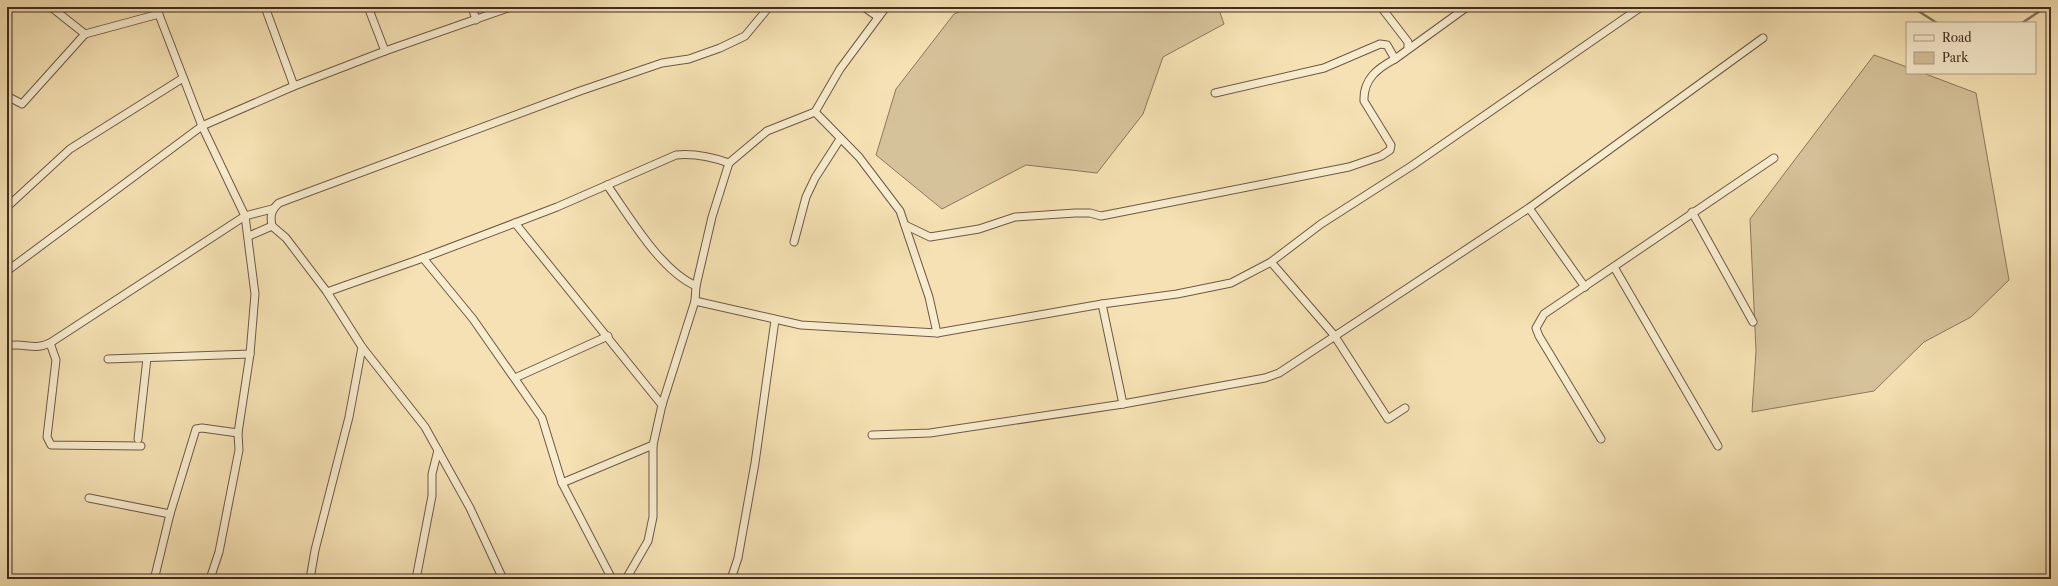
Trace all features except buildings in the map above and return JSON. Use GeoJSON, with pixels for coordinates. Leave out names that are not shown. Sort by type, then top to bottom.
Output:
{"type":"FeatureCollection","features":[{"type":"Feature","properties":{"kind":"street"},"geometry":{"type":"LineString","coordinates":[[51,7],[85,34]]}},
{"type":"Feature","properties":{"kind":"street"},"geometry":{"type":"LineString","coordinates":[[265,7],[294,86]]}},
{"type":"Feature","properties":{"kind":"street"},"geometry":{"type":"LineString","coordinates":[[368,7],[385,51]]}},
{"type":"Feature","properties":{"kind":"street"},"geometry":{"type":"LineString","coordinates":[[472,7],[476,20]]}},
{"type":"Feature","properties":{"kind":"street"},"geometry":{"type":"LineString","coordinates":[[7,271],[202,126],[294,86],[385,51],[510,7]]}},
{"type":"Feature","properties":{"kind":"street"},"geometry":{"type":"LineString","coordinates":[[503,579],[470,508],[425,427],[362,347],[327,292],[286,238],[272,226],[270,216],[272,209],[278,203],[580,91],[662,63],[689,59],[720,48],[745,36],[769,7]]}},
{"type":"Feature","properties":{"kind":"street"},"geometry":{"type":"LineString","coordinates":[[864,7],[878,17]]}},
{"type":"Feature","properties":{"kind":"street"},"geometry":{"type":"LineString","coordinates":[[626,579],[648,541],[653,517],[653,445],[662,405],[695,301],[696,286],[712,217],[729,163],[767,131],[815,112],[840,69],[886,7]]}},
{"type":"Feature","properties":{"kind":"street"},"geometry":{"type":"LineString","coordinates":[[1381,7],[1408,42],[1408,48]]}},
{"type":"Feature","properties":{"kind":"street"},"geometry":{"type":"LineString","coordinates":[[906,225],[930,237],[972,230],[1015,217],[1075,213],[1090,213],[1101,216],[1349,167],[1381,156],[1390,150],[1391,145],[1364,101],[1364,93],[1371,76],[1382,66],[1395,59],[1408,48],[1467,7]]}},
{"type":"Feature","properties":{"kind":"street"},"geometry":{"type":"LineString","coordinates":[[695,301],[802,325],[937,333],[1102,304],[1176,294],[1231,283],[1271,262],[1321,224],[1413,164],[1641,7]]}},
{"type":"Feature","properties":{"kind":"street"},"geometry":{"type":"LineString","coordinates":[[7,96],[22,104],[85,34],[158,11],[202,126],[245,216],[249,236],[255,294],[250,354],[238,433],[238,450],[218,552],[210,579]]}},
{"type":"Feature","properties":{"kind":"street"},"geometry":{"type":"LineString","coordinates":[[872,435],[930,433],[1123,404],[1265,378],[1279,373],[1334,335],[1529,208],[1763,38]]}},
{"type":"Feature","properties":{"kind":"street"},"geometry":{"type":"LineString","coordinates":[[1214,93],[1324,68],[1380,44],[1387,45],[1395,59]]}},
{"type":"Feature","properties":{"kind":"street"},"geometry":{"type":"LineString","coordinates":[[7,207],[70,149],[183,78]]}},
{"type":"Feature","properties":{"kind":"street"},"geometry":{"type":"LineString","coordinates":[[815,112],[882,185],[900,211],[906,225],[929,298],[937,333]]}},
{"type":"Feature","properties":{"kind":"street"},"geometry":{"type":"LineString","coordinates":[[794,242],[806,197],[815,178],[840,139]]}},
{"type":"Feature","properties":{"kind":"street"},"geometry":{"type":"LineString","coordinates":[[327,292],[423,258],[557,207],[676,155],[694,155],[714,158],[729,163]]}},
{"type":"Feature","properties":{"kind":"street"},"geometry":{"type":"LineString","coordinates":[[1601,439],[1536,328],[1544,314],[1692,212],[1774,158]]}},
{"type":"Feature","properties":{"kind":"street"},"geometry":{"type":"LineString","coordinates":[[607,185],[663,262],[683,280],[696,286]]}},
{"type":"Feature","properties":{"kind":"street"},"geometry":{"type":"LineString","coordinates":[[1529,208],[1585,287]]}},
{"type":"Feature","properties":{"kind":"street"},"geometry":{"type":"LineString","coordinates":[[7,346],[17,344],[41,348],[245,216],[272,209]]}},
{"type":"Feature","properties":{"kind":"street"},"geometry":{"type":"LineString","coordinates":[[1692,212],[1753,322]]}},
{"type":"Feature","properties":{"kind":"street"},"geometry":{"type":"LineString","coordinates":[[515,223],[608,336],[662,405]]}},
{"type":"Feature","properties":{"kind":"street"},"geometry":{"type":"LineString","coordinates":[[249,236],[272,226]]}},
{"type":"Feature","properties":{"kind":"street"},"geometry":{"type":"LineString","coordinates":[[423,258],[473,319],[542,418],[562,483],[612,579]]}},
{"type":"Feature","properties":{"kind":"street"},"geometry":{"type":"LineString","coordinates":[[1271,262],[1334,335],[1388,419],[1405,408]]}},
{"type":"Feature","properties":{"kind":"street"},"geometry":{"type":"LineString","coordinates":[[1614,267],[1718,446]]}},
{"type":"Feature","properties":{"kind":"street"},"geometry":{"type":"LineString","coordinates":[[1102,304],[1123,404]]}},
{"type":"Feature","properties":{"kind":"street"},"geometry":{"type":"LineString","coordinates":[[731,579],[738,558],[754,463],[775,320]]}},
{"type":"Feature","properties":{"kind":"street"},"geometry":{"type":"LineString","coordinates":[[515,378],[608,336]]}},
{"type":"Feature","properties":{"kind":"street"},"geometry":{"type":"LineString","coordinates":[[50,343],[56,360],[47,437],[51,445],[139,443],[148,358]]}},
{"type":"Feature","properties":{"kind":"street"},"geometry":{"type":"LineString","coordinates":[[310,579],[319,535],[349,417],[362,347]]}},
{"type":"Feature","properties":{"kind":"street"},"geometry":{"type":"LineString","coordinates":[[108,359],[250,354]]}},
{"type":"Feature","properties":{"kind":"street"},"geometry":{"type":"LineString","coordinates":[[155,576],[170,514],[196,429],[202,428],[238,433]]}},
{"type":"Feature","properties":{"kind":"street"},"geometry":{"type":"LineString","coordinates":[[562,483],[653,445]]}},
{"type":"Feature","properties":{"kind":"street"},"geometry":{"type":"LineString","coordinates":[[416,579],[432,496],[432,474],[438,450]]}},
{"type":"Feature","properties":{"kind":"street"},"geometry":{"type":"LineString","coordinates":[[89,498],[170,514]]}},
{"type":"Feature","properties":{"kind":"green space"},"geometry":{"type":"Polygon","coordinates":[[[971,7],[1218,7],[1224,24],[1163,57],[1143,114],[1097,173],[1026,165],[942,209],[876,155],[896,89],[954,14],[971,7]]]}},
{"type":"Feature","properties":{"kind":"green space"},"geometry":{"type":"Polygon","coordinates":[[[1874,55],[1906,67],[1906,74],[1926,74],[1976,93],[2009,280],[1971,317],[1924,342],[1874,391],[1752,412],[1756,351],[1750,219],[1874,55]]]}},
{"type":"Feature","properties":{"kind":"waterway"},"geometry":{"type":"LineString","coordinates":[[1912,7],[1935,22]]}},
{"type":"Feature","properties":{"kind":"waterway"},"geometry":{"type":"LineString","coordinates":[[2024,22],[2046,7]]}}]}
